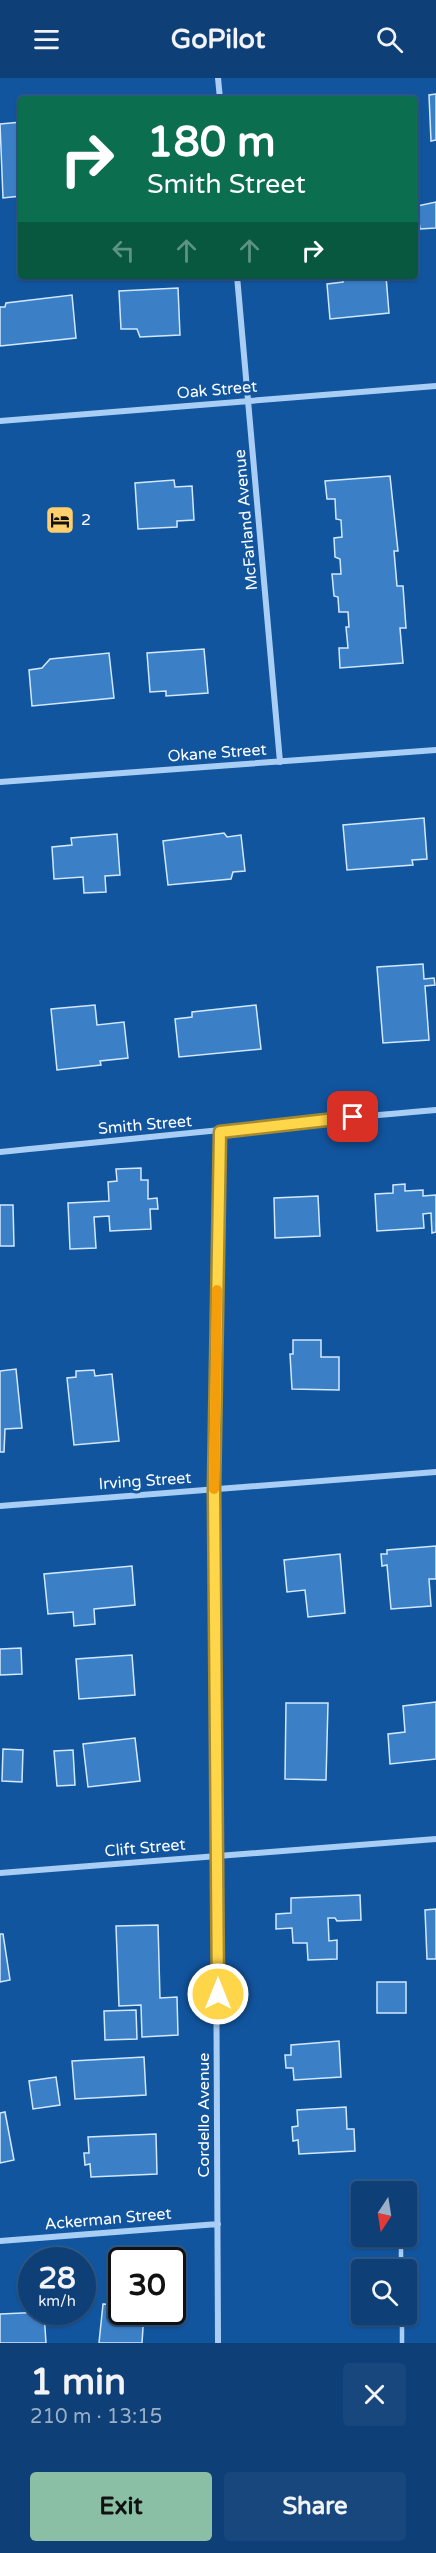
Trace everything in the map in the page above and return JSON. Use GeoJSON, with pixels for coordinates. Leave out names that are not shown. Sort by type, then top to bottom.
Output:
{"type":"FeatureCollection","features":[{"type":"Feature","properties":{"kind":"street"},"geometry":{"type":"LineString","coordinates":[[218,78],[220,96]]}},
{"type":"Feature","properties":{"kind":"street","name":"McFarland Avenue"},"geometry":{"type":"LineString","coordinates":[[237,279],[280,762]]}},
{"type":"Feature","properties":{"kind":"street","name":"Oak Street"},"geometry":{"type":"LineString","coordinates":[[0,421],[436,386]]}},
{"type":"Feature","properties":{"kind":"street","name":"Okane Street"},"geometry":{"type":"LineString","coordinates":[[0,782],[436,750]]}},
{"type":"Feature","properties":{"kind":"street","name":"Smith Street"},"geometry":{"type":"LineString","coordinates":[[0,1152],[220,1132],[312,1120],[436,1110]]}},
{"type":"Feature","properties":{"kind":"street","name":"Cordello Avenue"},"geometry":{"type":"LineString","coordinates":[[218,2343],[218,1856],[214,1489],[220,1132]]}},
{"type":"Feature","properties":{"kind":"street","name":"Irving Street"},"geometry":{"type":"LineString","coordinates":[[0,1506],[436,1472]]}},
{"type":"Feature","properties":{"kind":"street","name":"Clift Street"},"geometry":{"type":"LineString","coordinates":[[0,1874],[436,1839]]}},
{"type":"Feature","properties":{"kind":"street","name":"Ackerman Street"},"geometry":{"type":"LineString","coordinates":[[0,2241],[218,2224]]}},
{"type":"Feature","properties":{"kind":"lane"},"geometry":{"type":"LineString","coordinates":[[402,2325],[402,2343]]}},
{"type":"Feature","properties":{"kind":"building"},"geometry":{"type":"Polygon","coordinates":[[[436,94],[436,140],[431,141],[429,95],[436,94]]]}},
{"type":"Feature","properties":{"kind":"building"},"geometry":{"type":"Polygon","coordinates":[[[18,122],[18,196],[3,198],[0,124],[18,122]]]}},
{"type":"Feature","properties":{"kind":"building"},"geometry":{"type":"Polygon","coordinates":[[[436,202],[436,228],[420,229],[418,206],[436,202]]]}},
{"type":"Feature","properties":{"kind":"building"},"geometry":{"type":"Polygon","coordinates":[[[342,279],[386,279],[389,313],[330,319],[327,284],[343,282],[342,279]]]}},
{"type":"Feature","properties":{"kind":"building"},"geometry":{"type":"Polygon","coordinates":[[[178,288],[180,335],[140,337],[137,329],[121,329],[119,291],[178,288]]]}},
{"type":"Feature","properties":{"kind":"building"},"geometry":{"type":"Polygon","coordinates":[[[72,295],[76,338],[0,346],[0,307],[5,307],[6,303],[72,295]]]}},
{"type":"Feature","properties":{"kind":"building"},"geometry":{"type":"Polygon","coordinates":[[[390,476],[398,551],[394,551],[397,586],[403,586],[406,628],[400,628],[403,663],[340,668],[339,648],[348,648],[346,627],[349,627],[348,612],[339,612],[338,597],[334,596],[332,574],[341,574],[340,559],[335,557],[334,538],[342,537],[341,520],[336,519],[335,499],[327,499],[325,481],[390,476]]]}},
{"type":"Feature","properties":{"kind":"building"},"geometry":{"type":"Polygon","coordinates":[[[174,480],[175,487],[192,486],[194,520],[177,521],[177,527],[138,529],[135,483],[174,480]]]}},
{"type":"Feature","properties":{"kind":"building"},"geometry":{"type":"Polygon","coordinates":[[[204,649],[208,693],[166,696],[166,691],[150,692],[147,653],[204,649]]]}},
{"type":"Feature","properties":{"kind":"building"},"geometry":{"type":"Polygon","coordinates":[[[109,653],[114,698],[32,706],[29,670],[42,668],[50,659],[109,653]]]}},
{"type":"Feature","properties":{"kind":"building"},"geometry":{"type":"Polygon","coordinates":[[[424,818],[427,859],[412,860],[413,865],[347,870],[343,825],[424,818]]]}},
{"type":"Feature","properties":{"kind":"building"},"geometry":{"type":"Polygon","coordinates":[[[224,833],[227,837],[241,835],[245,871],[233,872],[231,879],[168,885],[163,841],[224,833]]]}},
{"type":"Feature","properties":{"kind":"building"},"geometry":{"type":"Polygon","coordinates":[[[117,834],[120,875],[105,876],[106,892],[84,893],[83,877],[54,879],[52,847],[72,845],[71,838],[117,834]]]}},
{"type":"Feature","properties":{"kind":"building"},"geometry":{"type":"Polygon","coordinates":[[[423,964],[424,979],[434,978],[435,985],[425,986],[429,1040],[383,1043],[377,967],[423,964]]]}},
{"type":"Feature","properties":{"kind":"building"},"geometry":{"type":"Polygon","coordinates":[[[95,1005],[97,1025],[124,1022],[128,1058],[100,1061],[101,1065],[57,1070],[51,1009],[95,1005]]]}},
{"type":"Feature","properties":{"kind":"building"},"geometry":{"type":"Polygon","coordinates":[[[256,1005],[261,1049],[179,1057],[175,1019],[192,1017],[192,1012],[256,1005]]]}},
{"type":"Feature","properties":{"kind":"building"},"geometry":{"type":"Polygon","coordinates":[[[141,1168],[141,1180],[148,1180],[148,1199],[157,1198],[158,1209],[150,1209],[151,1229],[110,1231],[109,1216],[94,1217],[96,1248],[70,1249],[68,1203],[109,1201],[108,1182],[117,1181],[116,1169],[141,1168]]]}},
{"type":"Feature","properties":{"kind":"building"},"geometry":{"type":"Polygon","coordinates":[[[405,1184],[405,1191],[423,1190],[423,1196],[436,1195],[436,1232],[432,1233],[431,1213],[423,1214],[424,1228],[377,1231],[375,1194],[393,1193],[393,1185],[405,1184]]]}},
{"type":"Feature","properties":{"kind":"building"},"geometry":{"type":"Polygon","coordinates":[[[318,1196],[320,1236],[275,1238],[274,1198],[318,1196]]]}},
{"type":"Feature","properties":{"kind":"building"},"geometry":{"type":"Polygon","coordinates":[[[0,1205],[13,1205],[14,1246],[0,1246],[0,1205]]]}},
{"type":"Feature","properties":{"kind":"building"},"geometry":{"type":"Polygon","coordinates":[[[293,1340],[321,1340],[321,1357],[339,1357],[339,1390],[292,1389],[290,1354],[293,1354],[293,1340]]]}},
{"type":"Feature","properties":{"kind":"building"},"geometry":{"type":"Polygon","coordinates":[[[16,1369],[22,1428],[5,1429],[4,1452],[0,1452],[0,1371],[16,1369]]]}},
{"type":"Feature","properties":{"kind":"building"},"geometry":{"type":"Polygon","coordinates":[[[94,1370],[95,1376],[112,1374],[119,1441],[74,1445],[67,1378],[76,1377],[76,1371],[94,1370]]]}},
{"type":"Feature","properties":{"kind":"building"},"geometry":{"type":"Polygon","coordinates":[[[436,1546],[436,1579],[429,1579],[431,1606],[391,1609],[387,1565],[382,1566],[381,1554],[387,1554],[387,1550],[436,1546]]]}},
{"type":"Feature","properties":{"kind":"building"},"geometry":{"type":"Polygon","coordinates":[[[340,1554],[345,1613],[308,1617],[305,1590],[287,1592],[284,1560],[340,1554]]]}},
{"type":"Feature","properties":{"kind":"building"},"geometry":{"type":"Polygon","coordinates":[[[132,1566],[135,1605],[94,1609],[95,1624],[74,1626],[73,1612],[48,1614],[44,1574],[132,1566]]]}},
{"type":"Feature","properties":{"kind":"building"},"geometry":{"type":"Polygon","coordinates":[[[21,1648],[22,1674],[0,1675],[0,1649],[21,1648]]]}},
{"type":"Feature","properties":{"kind":"building"},"geometry":{"type":"Polygon","coordinates":[[[132,1655],[135,1695],[79,1699],[76,1659],[132,1655]]]}},
{"type":"Feature","properties":{"kind":"building"},"geometry":{"type":"Polygon","coordinates":[[[436,1702],[436,1759],[390,1764],[388,1734],[405,1732],[403,1706],[436,1702]]]}},
{"type":"Feature","properties":{"kind":"building"},"geometry":{"type":"Polygon","coordinates":[[[286,1703],[328,1703],[326,1780],[285,1779],[286,1703]]]}},
{"type":"Feature","properties":{"kind":"building"},"geometry":{"type":"Polygon","coordinates":[[[135,1738],[140,1781],[88,1787],[83,1744],[135,1738]]]}},
{"type":"Feature","properties":{"kind":"building"},"geometry":{"type":"Polygon","coordinates":[[[3,1749],[23,1750],[22,1782],[2,1781],[3,1749]]]}},
{"type":"Feature","properties":{"kind":"building"},"geometry":{"type":"Polygon","coordinates":[[[73,1750],[75,1785],[57,1786],[54,1751],[73,1750]]]}},
{"type":"Feature","properties":{"kind":"building"},"geometry":{"type":"Polygon","coordinates":[[[360,1895],[361,1920],[337,1921],[335,1918],[328,1918],[329,1941],[337,1940],[337,1959],[308,1960],[307,1943],[293,1943],[292,1928],[276,1929],[276,1914],[291,1913],[291,1898],[360,1895]]]}},
{"type":"Feature","properties":{"kind":"building"},"geometry":{"type":"Polygon","coordinates":[[[436,1909],[436,1959],[427,1959],[425,1910],[436,1909]]]}},
{"type":"Feature","properties":{"kind":"building"},"geometry":{"type":"Polygon","coordinates":[[[158,1925],[160,1998],[177,1997],[178,2035],[142,2037],[141,2005],[119,2006],[116,1926],[158,1925]]]}},
{"type":"Feature","properties":{"kind":"building"},"geometry":{"type":"Polygon","coordinates":[[[0,1934],[3,1934],[10,1980],[0,1982],[0,1934]]]}},
{"type":"Feature","properties":{"kind":"building"},"geometry":{"type":"Polygon","coordinates":[[[377,1982],[406,1982],[406,2013],[377,2013],[377,1982]]]}},
{"type":"Feature","properties":{"kind":"building"},"geometry":{"type":"Polygon","coordinates":[[[136,2010],[137,2039],[105,2040],[104,2011],[136,2010]]]}},
{"type":"Feature","properties":{"kind":"building"},"geometry":{"type":"Polygon","coordinates":[[[339,2041],[341,2077],[294,2080],[293,2068],[286,2068],[285,2055],[291,2055],[291,2045],[339,2041]]]}},
{"type":"Feature","properties":{"kind":"building"},"geometry":{"type":"Polygon","coordinates":[[[144,2057],[146,2095],[75,2099],[72,2061],[144,2057]]]}},
{"type":"Feature","properties":{"kind":"building"},"geometry":{"type":"Polygon","coordinates":[[[56,2077],[60,2105],[33,2109],[29,2081],[56,2077]]]}},
{"type":"Feature","properties":{"kind":"building"},"geometry":{"type":"Polygon","coordinates":[[[346,2107],[347,2129],[354,2129],[355,2151],[299,2154],[298,2140],[293,2141],[292,2127],[298,2126],[297,2110],[346,2107]]]}},
{"type":"Feature","properties":{"kind":"building"},"geometry":{"type":"Polygon","coordinates":[[[5,2112],[14,2160],[0,2163],[0,2113],[5,2112]]]}},
{"type":"Feature","properties":{"kind":"building"},"geometry":{"type":"Polygon","coordinates":[[[156,2134],[157,2174],[91,2177],[90,2164],[85,2165],[84,2153],[89,2153],[88,2137],[156,2134]]]}},
{"type":"Feature","properties":{"kind":"building"},"geometry":{"type":"Polygon","coordinates":[[[103,2304],[108,2304],[108,2325],[143,2325],[142,2343],[99,2343],[103,2304]]]}},
{"type":"Feature","properties":{"kind":"building"},"geometry":{"type":"Polygon","coordinates":[[[18,2313],[18,2325],[45,2325],[46,2343],[0,2343],[0,2314],[18,2313]]]}},
{"type":"Feature","properties":{"kind":"slow traffic"},"geometry":{"type":"LineString","coordinates":[[214,1489],[217,1290]]}},
{"type":"Feature","properties":{"kind":"place","name":"2"},"geometry":{"type":"Point","coordinates":[60,520]}},
{"type":"Feature","properties":{"kind":"route"},"geometry":{"type":"LineString","coordinates":[[218,1994],[214,1489],[220,1132],[353,1117]]}}]}
